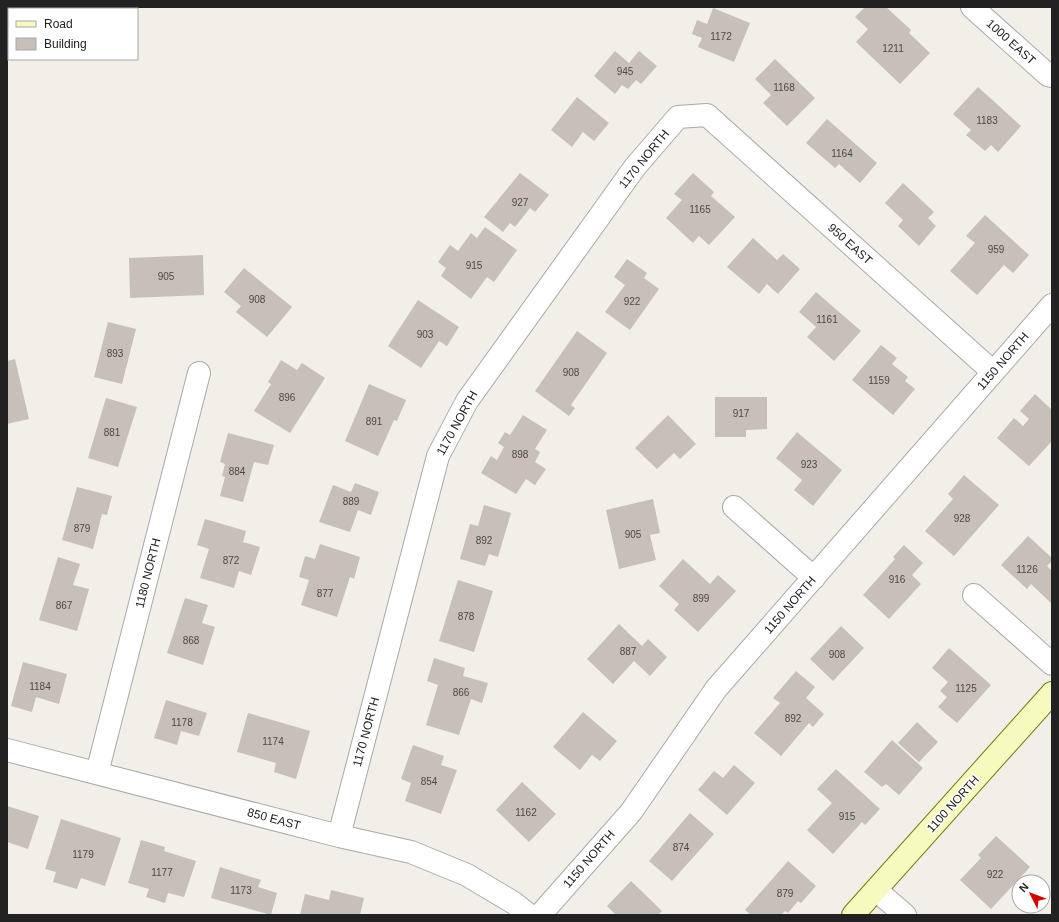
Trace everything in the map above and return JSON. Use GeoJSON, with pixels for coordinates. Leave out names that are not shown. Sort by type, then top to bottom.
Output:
{"type":"FeatureCollection","features":[{"type":"Feature","properties":{"kind":"street","name":"1000 EAST"},"geometry":{"type":"LineString","coordinates":[[972,7],[1048,75],[1052,76]]}},
{"type":"Feature","properties":{"kind":"street","name":"950 EAST"},"geometry":{"type":"LineString","coordinates":[[708,115],[993,372]]}},
{"type":"Feature","properties":{"kind":"street","name":"1170 NORTH"},"geometry":{"type":"LineString","coordinates":[[339,836],[438,456],[467,401],[635,167],[678,117],[708,115]]}},
{"type":"Feature","properties":{"kind":"street","name":"1150 NORTH"},"geometry":{"type":"LineString","coordinates":[[540,915],[631,812],[716,689],[1052,305]]}},
{"type":"Feature","properties":{"kind":"street","name":"1180 NORTH"},"geometry":{"type":"LineString","coordinates":[[97,773],[199,372]]}},
{"type":"Feature","properties":{"kind":"street"},"geometry":{"type":"LineString","coordinates":[[734,507],[814,578]]}},
{"type":"Feature","properties":{"kind":"street"},"geometry":{"type":"LineString","coordinates":[[974,595],[1052,664]]}},
{"type":"Feature","properties":{"kind":"street","name":"1100 NORTH"},"geometry":{"type":"LineString","coordinates":[[853,915],[1052,693]]}},
{"type":"Feature","properties":{"kind":"street","name":"850 EAST"},"geometry":{"type":"LineString","coordinates":[[7,750],[339,836],[411,852],[467,875],[514,902],[529,915]]}},
{"type":"Feature","properties":{"kind":"street"},"geometry":{"type":"LineString","coordinates":[[876,890],[905,915]]}},
{"type":"Feature","properties":{"kind":"building"},"geometry":{"type":"Polygon","coordinates":[[[865,7],[886,7],[911,30],[909,33],[930,53],[900,84],[856,42],[868,29],[855,17],[865,7]]]}},
{"type":"Feature","properties":{"kind":"building"},"geometry":{"type":"Polygon","coordinates":[[[713,8],[750,23],[734,62],[698,47],[702,38],[692,34],[697,20],[707,24],[713,8]]]}},
{"type":"Feature","properties":{"kind":"building"},"geometry":{"type":"Polygon","coordinates":[[[615,51],[629,63],[639,51],[657,66],[641,84],[636,80],[628,89],[622,85],[615,94],[594,76],[615,51]]]}},
{"type":"Feature","properties":{"kind":"building"},"geometry":{"type":"Polygon","coordinates":[[[775,59],[815,98],[787,126],[763,103],[771,95],[755,79],[775,59]]]}},
{"type":"Feature","properties":{"kind":"building"},"geometry":{"type":"Polygon","coordinates":[[[978,87],[1021,126],[998,152],[991,145],[985,151],[966,135],[971,130],[953,114],[978,87]]]}},
{"type":"Feature","properties":{"kind":"building"},"geometry":{"type":"Polygon","coordinates":[[[577,97],[609,123],[594,141],[583,132],[572,147],[551,130],[577,97]]]}},
{"type":"Feature","properties":{"kind":"building"},"geometry":{"type":"Polygon","coordinates":[[[827,119],[877,163],[860,183],[839,164],[835,168],[806,143],[827,119]]]}},
{"type":"Feature","properties":{"kind":"building"},"geometry":{"type":"Polygon","coordinates":[[[520,173],[549,195],[535,212],[530,208],[515,227],[510,223],[503,232],[484,217],[520,173]]]}},
{"type":"Feature","properties":{"kind":"building"},"geometry":{"type":"Polygon","coordinates":[[[693,173],[714,192],[711,196],[735,217],[709,245],[699,236],[693,243],[666,218],[682,200],[674,194],[693,173]]]}},
{"type":"Feature","properties":{"kind":"building"},"geometry":{"type":"Polygon","coordinates":[[[903,183],[934,212],[928,218],[936,226],[919,246],[898,226],[903,220],[885,203],[903,183]]]}},
{"type":"Feature","properties":{"kind":"building"},"geometry":{"type":"Polygon","coordinates":[[[985,215],[1029,255],[1013,273],[1004,265],[977,295],[950,271],[975,243],[966,236],[985,215]]]}},
{"type":"Feature","properties":{"kind":"building"},"geometry":{"type":"Polygon","coordinates":[[[485,227],[517,250],[494,282],[487,277],[471,299],[441,276],[446,268],[438,262],[450,245],[458,251],[471,233],[477,238],[485,227]]]}},
{"type":"Feature","properties":{"kind":"building"},"geometry":{"type":"Polygon","coordinates":[[[753,238],[777,260],[783,254],[800,269],[778,294],[767,284],[759,294],[727,267],[753,238]]]}},
{"type":"Feature","properties":{"kind":"building"},"geometry":{"type":"Polygon","coordinates":[[[203,255],[204,295],[130,298],[129,258],[203,255]]]}},
{"type":"Feature","properties":{"kind":"building"},"geometry":{"type":"Polygon","coordinates":[[[627,259],[647,273],[644,278],[659,289],[630,330],[605,312],[625,285],[614,277],[627,259]]]}},
{"type":"Feature","properties":{"kind":"building"},"geometry":{"type":"Polygon","coordinates":[[[244,268],[292,307],[267,337],[236,312],[241,306],[224,292],[244,268]]]}},
{"type":"Feature","properties":{"kind":"building"},"geometry":{"type":"Polygon","coordinates":[[[816,292],[861,331],[834,361],[807,337],[816,327],[799,312],[816,292]]]}},
{"type":"Feature","properties":{"kind":"building"},"geometry":{"type":"Polygon","coordinates":[[[418,300],[459,327],[447,346],[439,341],[421,368],[388,346],[418,300]]]}},
{"type":"Feature","properties":{"kind":"building"},"geometry":{"type":"Polygon","coordinates":[[[108,322],[136,329],[122,384],[94,377],[108,322]]]}},
{"type":"Feature","properties":{"kind":"building"},"geometry":{"type":"Polygon","coordinates":[[[577,331],[607,353],[571,405],[575,408],[569,416],[535,391],[577,331]]]}},
{"type":"Feature","properties":{"kind":"building"},"geometry":{"type":"Polygon","coordinates":[[[881,345],[897,358],[892,364],[908,377],[905,381],[915,389],[893,415],[852,380],[881,345]]]}},
{"type":"Feature","properties":{"kind":"building"},"geometry":{"type":"Polygon","coordinates":[[[15,359],[29,419],[7,424],[7,361],[15,359]]]}},
{"type":"Feature","properties":{"kind":"building"},"geometry":{"type":"Polygon","coordinates":[[[281,360],[297,370],[302,363],[325,378],[290,433],[254,411],[271,384],[268,382],[281,360]]]}},
{"type":"Feature","properties":{"kind":"building"},"geometry":{"type":"Polygon","coordinates":[[[369,384],[406,400],[397,421],[394,420],[378,456],[345,441],[369,384]]]}},
{"type":"Feature","properties":{"kind":"building"},"geometry":{"type":"Polygon","coordinates":[[[1035,394],[1052,410],[1052,441],[1029,466],[997,438],[1014,418],[1023,426],[1029,419],[1020,411],[1035,394]]]}},
{"type":"Feature","properties":{"kind":"building"},"geometry":{"type":"Polygon","coordinates":[[[715,397],[767,397],[767,429],[746,430],[746,437],[715,437],[715,397]]]}},
{"type":"Feature","properties":{"kind":"building"},"geometry":{"type":"Polygon","coordinates":[[[106,398],[137,407],[118,467],[88,458],[106,398]]]}},
{"type":"Feature","properties":{"kind":"building"},"geometry":{"type":"Polygon","coordinates":[[[523,415],[547,430],[535,449],[540,452],[535,462],[546,469],[535,485],[526,479],[516,494],[481,473],[491,456],[497,460],[504,447],[498,443],[505,432],[510,435],[523,415]]]}},
{"type":"Feature","properties":{"kind":"building"},"geometry":{"type":"Polygon","coordinates":[[[668,415],[696,444],[680,459],[674,453],[657,469],[635,448],[668,415]]]}},
{"type":"Feature","properties":{"kind":"building"},"geometry":{"type":"Polygon","coordinates":[[[797,432],[842,470],[813,506],[794,490],[802,480],[776,458],[797,432]]]}},
{"type":"Feature","properties":{"kind":"building"},"geometry":{"type":"Polygon","coordinates":[[[228,433],[274,445],[268,465],[254,462],[243,502],[220,496],[225,477],[222,476],[225,464],[220,462],[228,433]]]}},
{"type":"Feature","properties":{"kind":"building"},"geometry":{"type":"Polygon","coordinates":[[[964,475],[999,505],[954,556],[925,531],[953,499],[948,494],[964,475]]]}},
{"type":"Feature","properties":{"kind":"building"},"geometry":{"type":"Polygon","coordinates":[[[355,483],[379,492],[371,515],[358,510],[350,532],[319,522],[333,485],[351,492],[355,483]]]}},
{"type":"Feature","properties":{"kind":"building"},"geometry":{"type":"Polygon","coordinates":[[[77,487],[112,496],[107,515],[102,514],[93,549],[62,540],[77,487]]]}},
{"type":"Feature","properties":{"kind":"building"},"geometry":{"type":"Polygon","coordinates":[[[653,499],[660,533],[650,535],[656,560],[619,569],[606,510],[653,499]]]}},
{"type":"Feature","properties":{"kind":"building"},"geometry":{"type":"Polygon","coordinates":[[[484,505],[511,513],[498,557],[489,554],[485,566],[460,559],[470,524],[478,526],[484,505]]]}},
{"type":"Feature","properties":{"kind":"building"},"geometry":{"type":"Polygon","coordinates":[[[205,519],[246,531],[243,542],[260,547],[251,575],[239,571],[234,588],[200,578],[209,549],[197,545],[205,519]]]}},
{"type":"Feature","properties":{"kind":"building"},"geometry":{"type":"Polygon","coordinates":[[[1028,536],[1052,558],[1052,561],[1047,566],[1052,571],[1052,604],[1031,584],[1027,589],[1001,565],[1028,536]]]}},
{"type":"Feature","properties":{"kind":"building"},"geometry":{"type":"Polygon","coordinates":[[[320,544],[360,557],[354,579],[350,577],[337,617],[301,605],[309,580],[299,577],[305,556],[315,559],[320,544]]]}},
{"type":"Feature","properties":{"kind":"building"},"geometry":{"type":"Polygon","coordinates":[[[904,545],[923,563],[912,575],[921,584],[889,619],[863,595],[895,559],[893,557],[904,545]]]}},
{"type":"Feature","properties":{"kind":"building"},"geometry":{"type":"Polygon","coordinates":[[[58,557],[80,564],[73,585],[89,589],[77,631],[39,620],[58,557]]]}},
{"type":"Feature","properties":{"kind":"building"},"geometry":{"type":"Polygon","coordinates":[[[683,559],[710,584],[718,575],[736,591],[698,632],[674,610],[679,604],[659,586],[683,559]]]}},
{"type":"Feature","properties":{"kind":"building"},"geometry":{"type":"Polygon","coordinates":[[[458,580],[493,591],[474,652],[439,641],[458,580]]]}},
{"type":"Feature","properties":{"kind":"building"},"geometry":{"type":"Polygon","coordinates":[[[185,598],[208,605],[202,623],[215,627],[203,665],[167,653],[185,598]]]}},
{"type":"Feature","properties":{"kind":"building"},"geometry":{"type":"Polygon","coordinates":[[[619,624],[642,646],[648,639],[667,657],[650,676],[634,661],[613,684],[587,659],[619,624]]]}},
{"type":"Feature","properties":{"kind":"building"},"geometry":{"type":"Polygon","coordinates":[[[841,626],[864,648],[833,681],[810,659],[841,626]]]}},
{"type":"Feature","properties":{"kind":"building"},"geometry":{"type":"Polygon","coordinates":[[[949,648],[991,685],[957,723],[938,707],[947,697],[940,691],[948,682],[932,668],[949,648]]]}},
{"type":"Feature","properties":{"kind":"building"},"geometry":{"type":"Polygon","coordinates":[[[434,658],[465,668],[463,676],[488,683],[482,703],[471,699],[459,735],[426,725],[438,685],[427,681],[434,658]]]}},
{"type":"Feature","properties":{"kind":"building"},"geometry":{"type":"Polygon","coordinates":[[[23,662],[67,674],[59,704],[36,697],[32,712],[11,706],[23,662]]]}},
{"type":"Feature","properties":{"kind":"building"},"geometry":{"type":"Polygon","coordinates":[[[796,671],[815,687],[806,698],[824,714],[813,727],[809,723],[781,756],[754,733],[780,703],[773,698],[796,671]]]}},
{"type":"Feature","properties":{"kind":"building"},"geometry":{"type":"Polygon","coordinates":[[[166,700],[207,713],[199,736],[181,731],[177,745],[154,738],[166,700]]]}},
{"type":"Feature","properties":{"kind":"building"},"geometry":{"type":"Polygon","coordinates":[[[583,712],[617,741],[600,761],[592,755],[580,770],[553,747],[583,712]]]}},
{"type":"Feature","properties":{"kind":"building"},"geometry":{"type":"Polygon","coordinates":[[[248,713],[310,731],[296,779],[274,772],[276,763],[237,752],[248,713]]]}},
{"type":"Feature","properties":{"kind":"building"},"geometry":{"type":"Polygon","coordinates":[[[917,722],[938,742],[919,762],[898,743],[917,722]]]}},
{"type":"Feature","properties":{"kind":"building"},"geometry":{"type":"Polygon","coordinates":[[[892,740],[923,768],[899,795],[886,784],[882,787],[864,772],[892,740]]]}},
{"type":"Feature","properties":{"kind":"building"},"geometry":{"type":"Polygon","coordinates":[[[413,745],[444,756],[441,765],[457,770],[441,814],[405,801],[411,783],[401,779],[413,745]]]}},
{"type":"Feature","properties":{"kind":"building"},"geometry":{"type":"Polygon","coordinates":[[[734,765],[755,783],[727,815],[698,790],[714,771],[723,778],[734,765]]]}},
{"type":"Feature","properties":{"kind":"building"},"geometry":{"type":"Polygon","coordinates":[[[836,769],[880,809],[865,825],[862,822],[833,854],[807,830],[832,803],[817,789],[836,769]]]}},
{"type":"Feature","properties":{"kind":"building"},"geometry":{"type":"Polygon","coordinates":[[[522,782],[556,814],[529,842],[496,810],[522,782]]]}},
{"type":"Feature","properties":{"kind":"building"},"geometry":{"type":"Polygon","coordinates":[[[7,806],[39,816],[28,849],[7,842],[7,806]]]}},
{"type":"Feature","properties":{"kind":"building"},"geometry":{"type":"Polygon","coordinates":[[[690,813],[714,834],[672,881],[649,861],[690,813]]]}},
{"type":"Feature","properties":{"kind":"building"},"geometry":{"type":"Polygon","coordinates":[[[61,819],[121,838],[105,886],[81,878],[77,889],[53,882],[56,872],[45,869],[61,819]]]}},
{"type":"Feature","properties":{"kind":"building"},"geometry":{"type":"Polygon","coordinates":[[[996,836],[1030,867],[1024,874],[1011,874],[1011,887],[991,909],[960,880],[981,858],[978,855],[996,836]]]}},
{"type":"Feature","properties":{"kind":"building"},"geometry":{"type":"Polygon","coordinates":[[[141,840],[165,847],[164,851],[196,861],[184,897],[168,893],[165,903],[146,897],[149,889],[128,883],[141,840]]]}},
{"type":"Feature","properties":{"kind":"building"},"geometry":{"type":"Polygon","coordinates":[[[788,861],[816,886],[801,903],[798,901],[788,913],[785,911],[781,915],[751,915],[745,910],[788,861]]]}},
{"type":"Feature","properties":{"kind":"building"},"geometry":{"type":"Polygon","coordinates":[[[220,867],[261,880],[258,887],[277,893],[271,915],[211,898],[220,867]]]}},
{"type":"Feature","properties":{"kind":"building"},"geometry":{"type":"Polygon","coordinates":[[[631,881],[662,911],[658,915],[616,915],[607,906],[631,881]]]}},
{"type":"Feature","properties":{"kind":"building"},"geometry":{"type":"Polygon","coordinates":[[[331,890],[364,898],[360,915],[300,915],[305,894],[329,900],[331,890]]]}}]}
